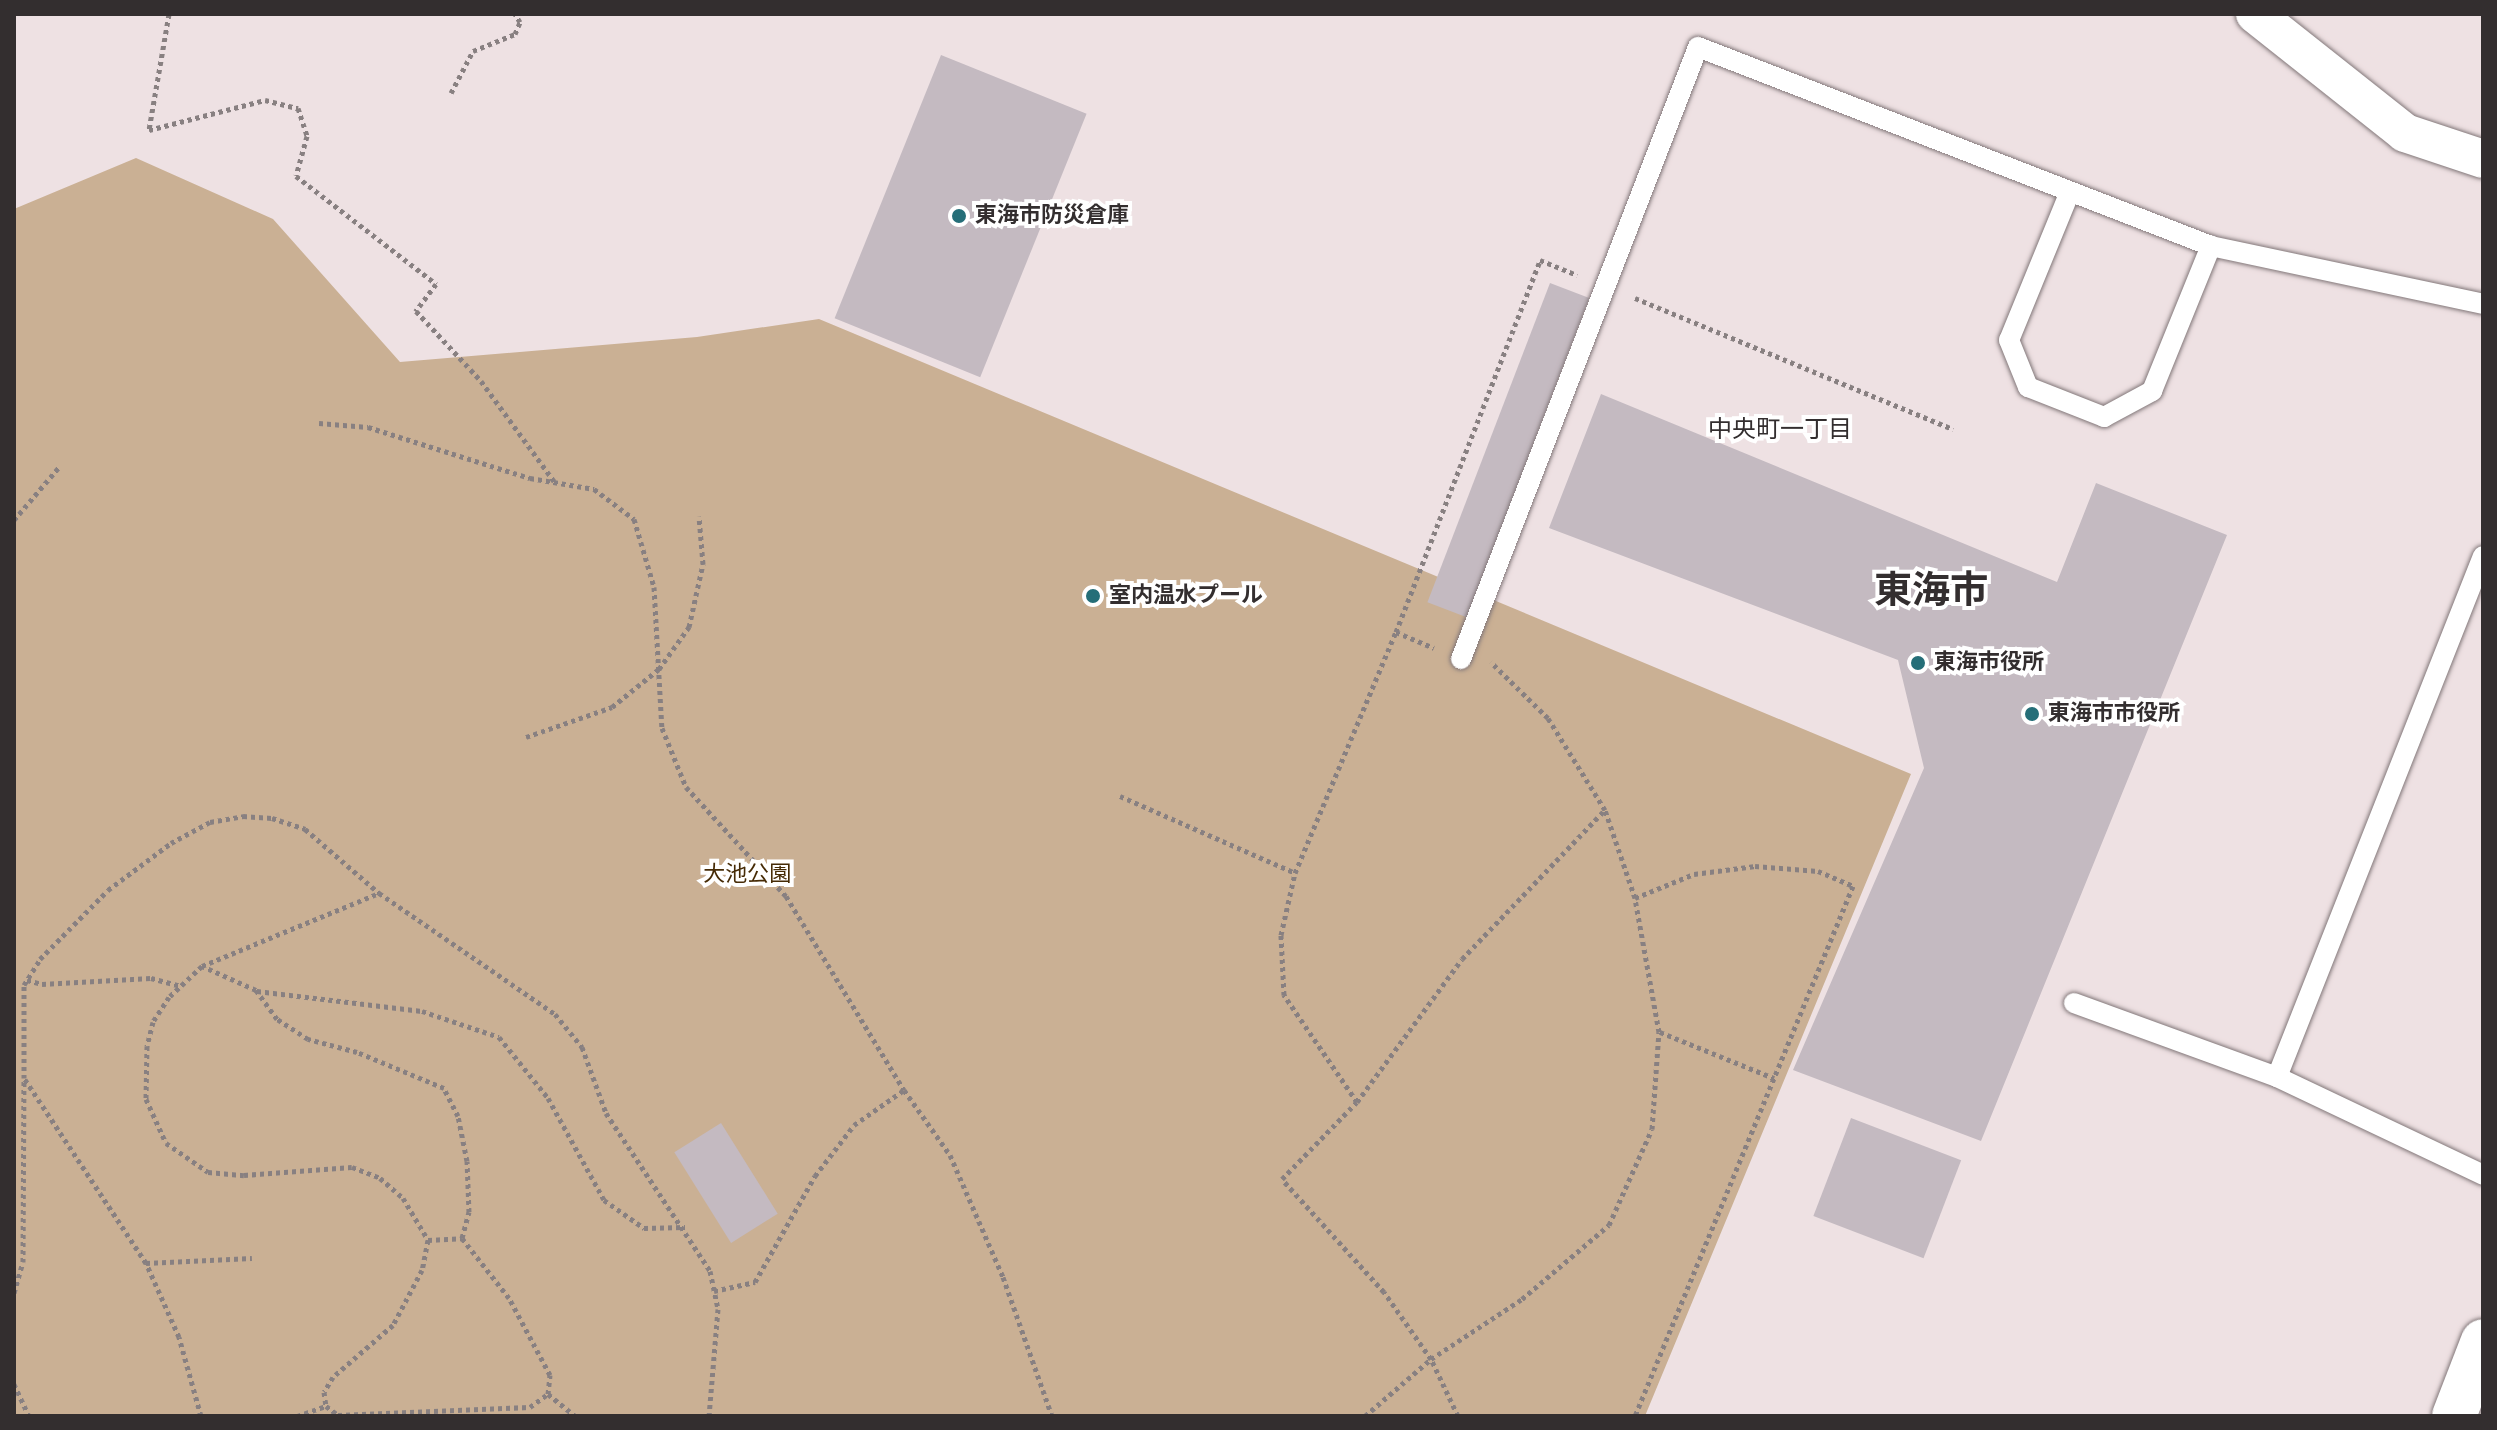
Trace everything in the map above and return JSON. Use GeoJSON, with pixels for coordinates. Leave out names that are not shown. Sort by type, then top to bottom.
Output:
{"type":"FeatureCollection","features":[{"type":"Feature","properties":{"kind":"street"},"geometry":{"type":"LineString","coordinates":[[2255,14],[2405,133],[2483,159]]}},
{"type":"Feature","properties":{"kind":"street"},"geometry":{"type":"LineString","coordinates":[[2454,1416],[2483,1341]]}},
{"type":"Feature","properties":{"kind":"lane"},"geometry":{"type":"LineString","coordinates":[[1461,659],[1698,47],[2069,194],[2211,246],[2483,304]]}},
{"type":"Feature","properties":{"kind":"lane"},"geometry":{"type":"LineString","coordinates":[[2069,194],[2009,340],[2028,387],[2104,417],[2152,391],[2211,246]]}},
{"type":"Feature","properties":{"kind":"lane"},"geometry":{"type":"LineString","coordinates":[[2277,1077],[2483,556]]}},
{"type":"Feature","properties":{"kind":"lane"},"geometry":{"type":"LineString","coordinates":[[2074,1003],[2277,1077],[2483,1175]]}},
{"type":"Feature","properties":{"kind":"path"},"geometry":{"type":"LineString","coordinates":[[169,14],[149,130],[265,100],[298,108],[307,136],[296,176],[436,284],[416,311],[481,381],[554,482]]}},
{"type":"Feature","properties":{"kind":"path"},"geometry":{"type":"LineString","coordinates":[[451,93],[473,51],[515,34],[520,22],[515,14]]}},
{"type":"Feature","properties":{"kind":"path"},"geometry":{"type":"LineString","coordinates":[[1357,1102],[1284,995],[1281,935],[1295,873],[1396,632],[1540,260],[1953,429]]}},
{"type":"Feature","properties":{"kind":"path"},"geometry":{"type":"LineString","coordinates":[[319,423],[368,427],[554,482],[594,489],[634,519],[654,587],[662,728],[686,787],[786,896],[904,1090],[950,1155],[1003,1277],[1052,1416]]}},
{"type":"Feature","properties":{"kind":"path"},"geometry":{"type":"LineString","coordinates":[[14,520],[60,466]]}},
{"type":"Feature","properties":{"kind":"path"},"geometry":{"type":"LineString","coordinates":[[526,737],[612,707],[659,669],[689,627],[703,564],[699,516]]}},
{"type":"Feature","properties":{"kind":"path"},"geometry":{"type":"LineString","coordinates":[[1396,632],[1461,659]]}},
{"type":"Feature","properties":{"kind":"path"},"geometry":{"type":"LineString","coordinates":[[1365,1416],[1431,1359],[1522,1299],[1609,1225],[1652,1129],[1659,1032],[1635,898],[1605,810],[1548,718],[1468,639]]}},
{"type":"Feature","properties":{"kind":"path"},"geometry":{"type":"LineString","coordinates":[[1120,796],[1295,873]]}},
{"type":"Feature","properties":{"kind":"path"},"geometry":{"type":"LineString","coordinates":[[1458,1416],[1431,1359],[1384,1292],[1282,1179],[1357,1102],[1462,959],[1605,810]]}},
{"type":"Feature","properties":{"kind":"path"},"geometry":{"type":"LineString","coordinates":[[14,1293],[23,1262],[27,980],[40,959],[108,890],[171,843],[210,822],[272,818],[305,829],[379,893],[555,1014],[582,1047],[606,1113],[685,1227],[710,1271],[718,1309],[709,1416]]}},
{"type":"Feature","properties":{"kind":"path"},"geometry":{"type":"LineString","coordinates":[[1635,898],[1694,874],[1755,866],[1818,871],[1853,886],[1635,1416]]}},
{"type":"Feature","properties":{"kind":"path"},"geometry":{"type":"LineString","coordinates":[[379,893],[202,966],[181,986],[153,1022],[147,1046],[146,1099],[166,1143],[208,1172],[244,1175],[352,1167],[380,1178],[403,1198],[428,1240],[422,1270],[393,1325],[333,1377],[324,1392],[326,1406],[338,1415],[530,1407],[548,1394],[550,1375],[509,1298],[462,1238]]}},
{"type":"Feature","properties":{"kind":"path"},"geometry":{"type":"LineString","coordinates":[[202,966],[256,990],[422,1011],[499,1037],[548,1098],[604,1200],[644,1228],[685,1227]]}},
{"type":"Feature","properties":{"kind":"path"},"geometry":{"type":"LineString","coordinates":[[27,980],[42,984],[151,978],[181,986]]}},
{"type":"Feature","properties":{"kind":"path"},"geometry":{"type":"LineString","coordinates":[[256,990],[277,1019],[308,1039],[357,1052],[444,1088],[458,1116],[467,1161],[469,1212],[462,1238]]}},
{"type":"Feature","properties":{"kind":"path"},"geometry":{"type":"LineString","coordinates":[[1659,1032],[1774,1078]]}},
{"type":"Feature","properties":{"kind":"path"},"geometry":{"type":"LineString","coordinates":[[24,1078],[146,1263],[179,1337],[201,1416]]}},
{"type":"Feature","properties":{"kind":"path"},"geometry":{"type":"LineString","coordinates":[[714,1291],[755,1282],[815,1176],[854,1125],[904,1090]]}},
{"type":"Feature","properties":{"kind":"path"},"geometry":{"type":"LineString","coordinates":[[428,1240],[462,1238]]}},
{"type":"Feature","properties":{"kind":"path"},"geometry":{"type":"LineString","coordinates":[[146,1263],[252,1258]]}},
{"type":"Feature","properties":{"kind":"path"},"geometry":{"type":"LineString","coordinates":[[14,1384],[29,1416]]}},
{"type":"Feature","properties":{"kind":"path"},"geometry":{"type":"LineString","coordinates":[[548,1394],[575,1416]]}},
{"type":"Feature","properties":{"kind":"path"},"geometry":{"type":"LineString","coordinates":[[297,1416],[326,1406]]}},
{"type":"Feature","properties":{"kind":"green space","name":"大池公園"},"geometry":{"type":"Polygon","coordinates":[[[136,158],[273,219],[400,362],[697,337],[819,319],[1911,774],[1645,1416],[14,1416],[14,209],[136,158]]]}},
{"type":"Feature","properties":{"kind":"building","name":"東海市防災倉庫"},"geometry":{"type":"Polygon","coordinates":[[[941,55],[1087,114],[980,377],[835,318],[941,55]]]}},
{"type":"Feature","properties":{"kind":"building"},"geometry":{"type":"Polygon","coordinates":[[[1550,283],[1589,298],[1467,617],[1427,602],[1550,283]]]}},
{"type":"Feature","properties":{"kind":"building","name":"東海市市役所"},"geometry":{"type":"Polygon","coordinates":[[[1601,394],[2057,582],[2096,483],[2227,535],[1981,1141],[1793,1070],[1924,768],[1898,660],[1549,528],[1601,394]]]}},
{"type":"Feature","properties":{"kind":"building"},"geometry":{"type":"Polygon","coordinates":[[[1851,1118],[1961,1160],[1924,1258],[1813,1216],[1851,1118]]]}},
{"type":"Feature","properties":{"kind":"building"},"geometry":{"type":"Polygon","coordinates":[[[721,1123],[778,1214],[731,1243],[674,1152],[721,1123]]]}},
{"type":"Feature","properties":{"kind":"place","name":"東海市防災倉庫"},"geometry":{"type":"Point","coordinates":[959,216]}},
{"type":"Feature","properties":{"kind":"place","name":"室内温水プール"},"geometry":{"type":"Point","coordinates":[1093,596]}},
{"type":"Feature","properties":{"kind":"place","name":"東海市役所"},"geometry":{"type":"Point","coordinates":[1918,663]}},
{"type":"Feature","properties":{"kind":"place","name":"東海市市役所"},"geometry":{"type":"Point","coordinates":[2032,714]}},
{"type":"Feature","properties":{"kind":"district","name":"中央町一丁目"},"geometry":{"type":"Point","coordinates":[1780,430]}},
{"type":"Feature","properties":{"kind":"district","name":"東海市"},"geometry":{"type":"Point","coordinates":[1931,591]}}]}
